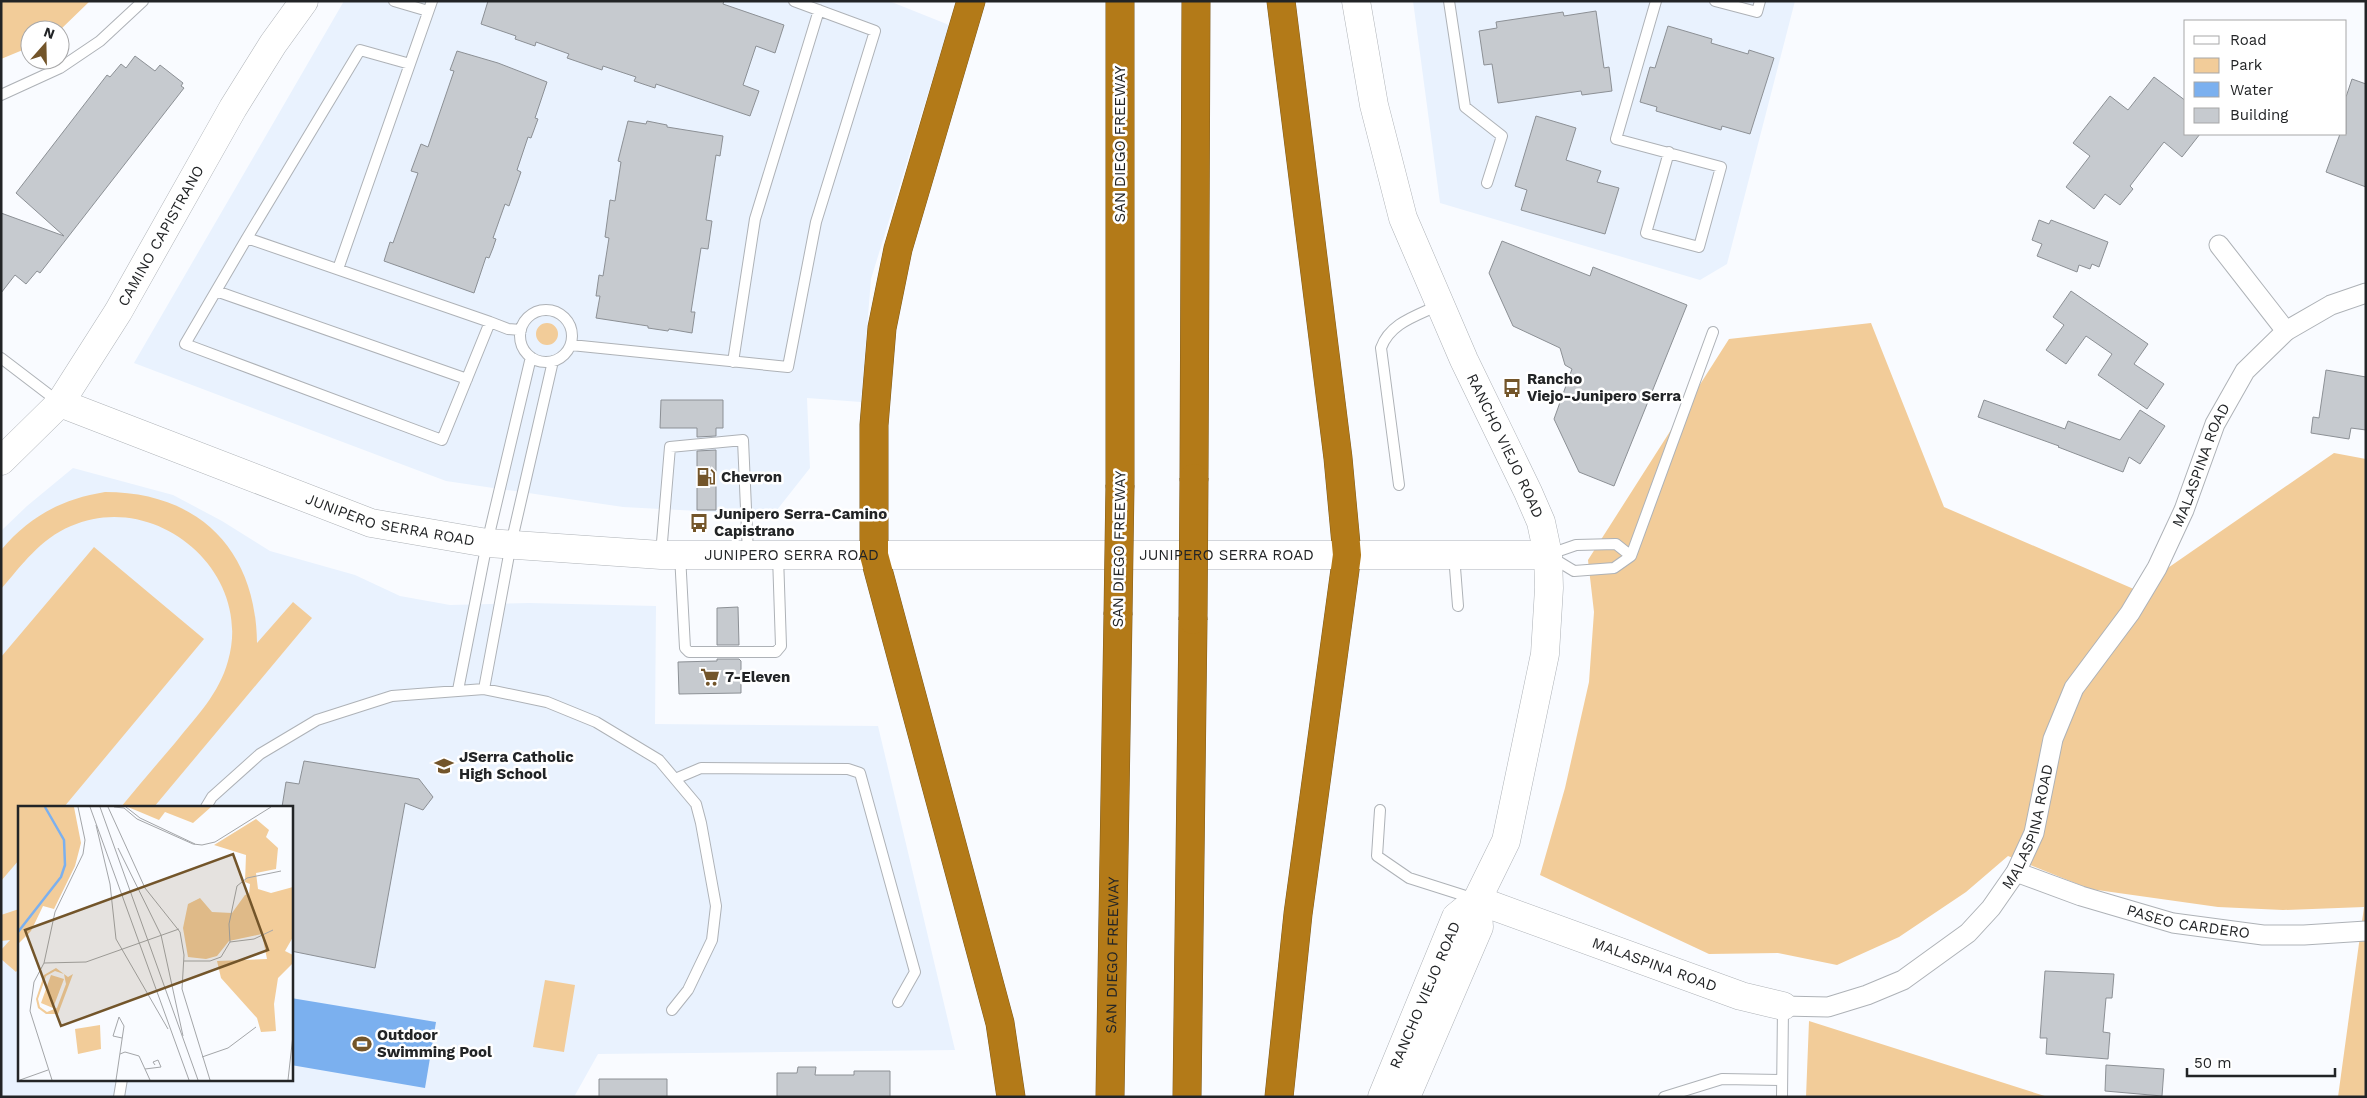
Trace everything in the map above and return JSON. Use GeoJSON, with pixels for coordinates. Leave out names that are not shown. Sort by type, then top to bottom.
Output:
{"type":"FeatureCollection","features":[{"type":"Feature","properties":{"kind":"highway"},"geometry":{"type":"LineString","coordinates":[[972,1],[898,248],[882,328],[874,425],[874,555],[1000,1023],[1011,1097]]}},
{"type":"Feature","properties":{"kind":"highway","name":"SAN DIEGO FREEWAY"},"geometry":{"type":"LineString","coordinates":[[1110,1097],[1120,485],[1120,1]]}},
{"type":"Feature","properties":{"kind":"highway"},"geometry":{"type":"LineString","coordinates":[[1187,1097],[1193,620],[1196,1]]}},
{"type":"Feature","properties":{"kind":"highway"},"geometry":{"type":"LineString","coordinates":[[1279,1097],[1298,914],[1347,555],[1338,458],[1280,1]]}},
{"type":"Feature","properties":{"kind":"main road","name":"CAMINO CAPISTRANO"},"geometry":{"type":"LineString","coordinates":[[1,461],[60,403],[118,312],[233,108],[304,1]]}},
{"type":"Feature","properties":{"kind":"main road","name":"RANCHO VIEJO ROAD"},"geometry":{"type":"LineString","coordinates":[[1356,1],[1374,105],[1403,218],[1439,305],[1541,522],[1548,555],[1549,588],[1545,654],[1506,841],[1477,900],[1456,918],[1382,1097]]}},
{"type":"Feature","properties":{"kind":"main road","name":"JUNIPERO SERRA ROAD"},"geometry":{"type":"LineString","coordinates":[[60,403],[371,523],[499,544],[670,555],[1548,555]]}},
{"type":"Feature","properties":{"kind":"main road","name":"RANCHO VIEJO ROAD"},"geometry":{"type":"LineString","coordinates":[[1406,1097],[1480,927],[1477,900]]}},
{"type":"Feature","properties":{"kind":"main road","name":"MALASPINA ROAD"},"geometry":{"type":"LineString","coordinates":[[1477,900],[1740,996],[1783,1006]]}},
{"type":"Feature","properties":{"kind":"street"},"geometry":{"type":"LineString","coordinates":[[2219,245],[2286,331]]}},
{"type":"Feature","properties":{"kind":"street","name":"MALASPINA ROAD"},"geometry":{"type":"LineString","coordinates":[[1783,1006],[1828,1007],[1868,995],[1902,980],[1968,932],[1991,908],[2016,872],[2034,833],[2053,739],[2074,688],[2130,613],[2157,568],[2184,510],[2216,424],[2245,370],[2286,331],[2331,305],[2366,294]]}},
{"type":"Feature","properties":{"kind":"street","name":"PASEO CARDERO"},"geometry":{"type":"LineString","coordinates":[[2016,872],[2081,896],[2172,923],[2262,935],[2366,931]]}},
{"type":"Feature","properties":{"kind":"lane"},"geometry":{"type":"LineString","coordinates":[[1,95],[60,68],[100,41],[143,1]]}},
{"type":"Feature","properties":{"kind":"lane"},"geometry":{"type":"LineString","coordinates":[[338,269],[430,6],[394,1]]}},
{"type":"Feature","properties":{"kind":"lane"},"geometry":{"type":"LineString","coordinates":[[571,345],[788,367],[816,222],[875,32],[794,1]]}},
{"type":"Feature","properties":{"kind":"lane"},"geometry":{"type":"LineString","coordinates":[[1449,1],[1464,107],[1502,136],[1487,183]]}},
{"type":"Feature","properties":{"kind":"lane"},"geometry":{"type":"LineString","coordinates":[[1656,1],[1616,139],[1669,152],[1721,166],[1699,248],[1646,233],[1669,152]]}},
{"type":"Feature","properties":{"kind":"lane"},"geometry":{"type":"LineString","coordinates":[[1715,1],[1757,12],[1760,1]]}},
{"type":"Feature","properties":{"kind":"lane"},"geometry":{"type":"LineString","coordinates":[[733,362],[755,219],[819,10]]}},
{"type":"Feature","properties":{"kind":"lane"},"geometry":{"type":"LineString","coordinates":[[410,64],[360,50],[185,344],[442,440],[490,322]]}},
{"type":"Feature","properties":{"kind":"lane"},"geometry":{"type":"LineString","coordinates":[[247,238],[502,327],[521,330]]}},
{"type":"Feature","properties":{"kind":"lane"},"geometry":{"type":"LineString","coordinates":[[216,291],[467,379]]}},
{"type":"Feature","properties":{"kind":"lane"},"geometry":{"type":"LineString","coordinates":[[1399,485],[1381,348],[1390,331],[1403,321],[1439,305]]}},
{"type":"Feature","properties":{"kind":"lane"},"geometry":{"type":"LineString","coordinates":[[548,310],[560,314],[568,322],[572,333],[571,345],[564,356],[552,361],[541,362],[531,357],[522,344],[521,330],[526,319],[536,312],[548,310]]}},
{"type":"Feature","properties":{"kind":"lane"},"geometry":{"type":"LineString","coordinates":[[1548,555],[1574,571],[1614,568],[1631,556],[1713,332]]}},
{"type":"Feature","properties":{"kind":"lane"},"geometry":{"type":"LineString","coordinates":[[484,689],[499,544],[531,357]]}},
{"type":"Feature","properties":{"kind":"lane"},"geometry":{"type":"LineString","coordinates":[[1,358],[60,403]]}},
{"type":"Feature","properties":{"kind":"lane"},"geometry":{"type":"LineString","coordinates":[[458,690],[552,361]]}},
{"type":"Feature","properties":{"kind":"lane"},"geometry":{"type":"LineString","coordinates":[[748,555],[743,440],[670,447],[670,555],[685,648],[690,652],[776,652],[781,646],[778,555]]}},
{"type":"Feature","properties":{"kind":"lane"},"geometry":{"type":"LineString","coordinates":[[1548,555],[1576,545],[1616,544],[1631,556]]}},
{"type":"Feature","properties":{"kind":"lane"},"geometry":{"type":"LineString","coordinates":[[1453,554],[1458,606]]}},
{"type":"Feature","properties":{"kind":"lane"},"geometry":{"type":"LineString","coordinates":[[207,806],[212,797],[260,754],[317,720],[392,696],[484,689],[547,702],[596,722],[659,760],[696,804],[707,846],[716,906],[712,940],[688,990],[672,1010]]}},
{"type":"Feature","properties":{"kind":"lane"},"geometry":{"type":"LineString","coordinates":[[675,779],[701,768],[848,770],[860,773],[914,972],[898,1002]]}},
{"type":"Feature","properties":{"kind":"lane"},"geometry":{"type":"LineString","coordinates":[[1380,810],[1377,856],[1409,878],[1477,900]]}},
{"type":"Feature","properties":{"kind":"lane"},"geometry":{"type":"LineString","coordinates":[[1782,1097],[1783,1006]]}},
{"type":"Feature","properties":{"kind":"lane"},"geometry":{"type":"LineString","coordinates":[[1664,1097],[1722,1079],[1782,1080]]}},
{"type":"Feature","properties":{"kind":"lane"},"geometry":{"type":"LineString","coordinates":[[119,1097],[122,1080]]}},
{"type":"Feature","properties":{"kind":"shaded area"},"geometry":{"type":"Polygon","coordinates":[[[344,1],[889,1],[949,25],[871,279],[861,402],[807,398],[810,468],[773,515],[623,507],[446,481],[134,363],[344,1]]]}},
{"type":"Feature","properties":{"kind":"shaded area"},"geometry":{"type":"Polygon","coordinates":[[[1413,1],[1795,1],[1727,264],[1700,280],[1440,203],[1413,1]]]}},
{"type":"Feature","properties":{"kind":"shaded area","name":"JSerra Catholic High School"},"geometry":{"type":"Polygon","coordinates":[[[73,468],[173,495],[222,521],[270,551],[355,575],[400,596],[450,605],[529,603],[656,606],[655,724],[878,726],[955,1050],[598,1054],[574,1097],[1,1097],[1,531],[27,506],[73,468]]]}},
{"type":"Feature","properties":{"kind":"green space"},"geometry":{"type":"Polygon","coordinates":[[[1,1],[90,1],[70,20],[20,20],[20,51],[1,59],[1,1]]]}},
{"type":"Feature","properties":{"kind":"green space"},"geometry":{"type":"Polygon","coordinates":[[[547,323],[555,326],[558,334],[555,342],[547,345],[539,342],[536,334],[539,326],[547,323]]]}},
{"type":"Feature","properties":{"kind":"green space"},"geometry":{"type":"Polygon","coordinates":[[[1871,323],[1944,507],[2136,590],[2334,453],[2366,459],[2366,1097],[2338,1097],[2364,907],[2283,910],[2218,907],[2090,889],[2008,856],[1966,892],[1899,937],[1837,965],[1778,953],[1709,954],[1540,875],[1565,788],[1589,682],[1594,612],[1588,560],[1729,339],[1871,323]]]}},
{"type":"Feature","properties":{"kind":"green space"},"geometry":{"type":"Polygon","coordinates":[[[105,492],[138,495],[168,503],[194,515],[216,533],[233,554],[246,580],[254,610],[257,643],[293,602],[312,618],[155,806],[122,806],[206,705],[219,684],[228,661],[232,628],[226,597],[212,569],[191,546],[164,529],[135,519],[103,517],[71,526],[50,538],[32,553],[1,589],[1,550],[12,538],[48,511],[61,504],[105,492]]]}},
{"type":"Feature","properties":{"kind":"green space"},"geometry":{"type":"Polygon","coordinates":[[[94,547],[204,639],[65,806],[18,806],[18,861],[1,881],[1,657],[94,547]]]}},
{"type":"Feature","properties":{"kind":"green space"},"geometry":{"type":"Polygon","coordinates":[[[18,909],[18,969],[16,972],[1,959],[1,950],[10,940],[1,941],[1,915],[18,909]]]}},
{"type":"Feature","properties":{"kind":"green space"},"geometry":{"type":"Polygon","coordinates":[[[545,980],[575,985],[564,1052],[533,1047],[545,980]]]}},
{"type":"Feature","properties":{"kind":"green space"},"geometry":{"type":"Polygon","coordinates":[[[1809,1021],[2048,1097],[1806,1097],[1809,1021]]]}},
{"type":"Feature","properties":{"kind":"water","name":"Outdoor Swimming Pool"},"geometry":{"type":"Polygon","coordinates":[[[292,998],[436,1022],[425,1088],[292,1065],[292,998]]]}},
{"type":"Feature","properties":{"kind":"building"},"geometry":{"type":"Polygon","coordinates":[[[488,1],[724,1],[723,4],[784,25],[775,53],[756,46],[743,85],[759,91],[750,116],[656,84],[655,88],[634,81],[636,77],[603,66],[602,70],[567,58],[569,54],[536,42],[535,46],[515,39],[516,36],[481,24],[488,1]]]}},
{"type":"Feature","properties":{"kind":"building"},"geometry":{"type":"Polygon","coordinates":[[[1596,11],[1604,68],[1609,67],[1612,91],[1582,95],[1581,91],[1498,103],[1492,64],[1484,65],[1479,31],[1497,28],[1496,22],[1563,12],[1564,16],[1596,11]]]}},
{"type":"Feature","properties":{"kind":"building"},"geometry":{"type":"Polygon","coordinates":[[[1668,26],[1712,39],[1711,43],[1748,54],[1749,50],[1774,58],[1750,134],[1722,126],[1721,130],[1656,111],[1657,107],[1640,102],[1650,67],[1655,68],[1668,26]]]}},
{"type":"Feature","properties":{"kind":"building"},"geometry":{"type":"Polygon","coordinates":[[[457,51],[498,63],[547,82],[535,118],[538,119],[531,138],[528,137],[517,170],[521,172],[509,206],[505,204],[493,238],[496,239],[493,248],[489,258],[486,257],[474,293],[384,261],[390,242],[393,243],[418,173],[411,171],[421,144],[428,147],[454,71],[450,70],[457,51]]]}},
{"type":"Feature","properties":{"kind":"building"},"geometry":{"type":"Polygon","coordinates":[[[135,56],[155,71],[160,65],[183,83],[181,86],[184,88],[40,273],[37,271],[26,284],[15,275],[1,293],[1,213],[64,236],[16,193],[107,75],[110,77],[121,64],[126,68],[135,56]]]}},
{"type":"Feature","properties":{"kind":"building"},"geometry":{"type":"Polygon","coordinates":[[[2154,77],[2184,100],[2184,135],[2199,135],[2182,157],[2164,142],[2130,186],[2133,189],[2120,205],[2105,194],[2094,209],[2066,187],[2090,156],[2073,143],[2110,96],[2128,110],[2154,77]]]}},
{"type":"Feature","properties":{"kind":"building"},"geometry":{"type":"Polygon","coordinates":[[[2352,79],[2366,84],[2366,187],[2326,172],[2340,135],[2347,135],[2347,94],[2352,79]]]}},
{"type":"Feature","properties":{"kind":"building"},"geometry":{"type":"Polygon","coordinates":[[[1536,116],[1576,128],[1566,160],[1601,171],[1597,182],[1619,188],[1605,234],[1521,210],[1527,190],[1515,186],[1536,116]]]}},
{"type":"Feature","properties":{"kind":"building"},"geometry":{"type":"Polygon","coordinates":[[[628,121],[646,124],[647,121],[667,125],[667,127],[723,136],[720,156],[716,155],[706,220],[712,221],[708,249],[701,248],[691,312],[695,312],[692,333],[648,328],[648,326],[596,318],[600,296],[596,296],[599,275],[603,276],[609,238],[605,237],[610,200],[615,201],[621,162],[618,161],[628,121]]]}},
{"type":"Feature","properties":{"kind":"building"},"geometry":{"type":"Polygon","coordinates":[[[2039,220],[2049,224],[2051,220],[2108,242],[2099,267],[2092,264],[2090,269],[2079,265],[2077,272],[2037,256],[2042,244],[2032,240],[2039,220]]]}},
{"type":"Feature","properties":{"kind":"building"},"geometry":{"type":"Polygon","coordinates":[[[1502,241],[1590,276],[1593,267],[1687,305],[1614,486],[1579,472],[1554,419],[1572,369],[1565,365],[1560,348],[1513,326],[1489,273],[1502,241]]]}},
{"type":"Feature","properties":{"kind":"building"},"geometry":{"type":"Polygon","coordinates":[[[2071,291],[2148,344],[2134,364],[2164,384],[2147,409],[2098,375],[2112,354],[2086,336],[2066,364],[2046,350],[2064,325],[2053,317],[2071,291]]]}},
{"type":"Feature","properties":{"kind":"building"},"geometry":{"type":"Polygon","coordinates":[[[2326,370],[2366,377],[2366,430],[2351,428],[2349,439],[2311,433],[2313,417],[2319,418],[2326,370]]]}},
{"type":"Feature","properties":{"kind":"building"},"geometry":{"type":"Polygon","coordinates":[[[661,400],[723,400],[723,428],[716,428],[716,436],[697,437],[697,428],[660,428],[661,400]]]}},
{"type":"Feature","properties":{"kind":"building"},"geometry":{"type":"Polygon","coordinates":[[[1984,400],[2065,429],[2068,421],[2120,440],[2140,410],[2165,426],[2140,464],[2129,457],[2123,472],[2059,446],[1978,417],[1984,400]]]}},
{"type":"Feature","properties":{"kind":"building","name":"Chevron"},"geometry":{"type":"Polygon","coordinates":[[[716,450],[716,510],[697,510],[697,451],[716,450]]]}},
{"type":"Feature","properties":{"kind":"building"},"geometry":{"type":"Polygon","coordinates":[[[738,607],[739,645],[717,645],[717,608],[738,607]]]}},
{"type":"Feature","properties":{"kind":"building","name":"7-Eleven"},"geometry":{"type":"Polygon","coordinates":[[[717,659],[739,659],[741,661],[741,693],[679,694],[678,662],[717,661],[717,659]]]}},
{"type":"Feature","properties":{"kind":"building"},"geometry":{"type":"Polygon","coordinates":[[[304,761],[419,779],[433,797],[423,810],[405,803],[375,968],[292,951],[292,806],[282,806],[286,782],[299,784],[304,761]]]}},
{"type":"Feature","properties":{"kind":"building"},"geometry":{"type":"Polygon","coordinates":[[[2045,971],[2114,974],[2112,998],[2106,998],[2103,1032],[2110,1033],[2108,1059],[2046,1054],[2047,1038],[2040,1038],[2045,971]]]}},
{"type":"Feature","properties":{"kind":"building"},"geometry":{"type":"Polygon","coordinates":[[[2106,1065],[2164,1069],[2162,1096],[2105,1091],[2106,1065]]]}},
{"type":"Feature","properties":{"kind":"building"},"geometry":{"type":"Polygon","coordinates":[[[798,1067],[816,1067],[815,1075],[854,1075],[854,1071],[890,1071],[890,1097],[777,1097],[777,1073],[797,1073],[798,1067]]]}},
{"type":"Feature","properties":{"kind":"building"},"geometry":{"type":"Polygon","coordinates":[[[599,1079],[667,1079],[667,1097],[599,1097],[599,1079]]]}},
{"type":"Feature","properties":{"kind":"place","name":"Rancho Viejo-Junipero Serra"},"geometry":{"type":"Point","coordinates":[1512,388]}},
{"type":"Feature","properties":{"kind":"place","name":"Chevron"},"geometry":{"type":"Point","coordinates":[706,477]}},
{"type":"Feature","properties":{"kind":"place","name":"Junipero Serra-Camino Capistrano"},"geometry":{"type":"Point","coordinates":[699,523]}},
{"type":"Feature","properties":{"kind":"place","name":"7-Eleven"},"geometry":{"type":"Point","coordinates":[710,677]}},
{"type":"Feature","properties":{"kind":"place","name":"JSerra Catholic High School"},"geometry":{"type":"Point","coordinates":[444,766]}},
{"type":"Feature","properties":{"kind":"place","name":"Outdoor Swimming Pool"},"geometry":{"type":"Point","coordinates":[362,1044]}}]}
